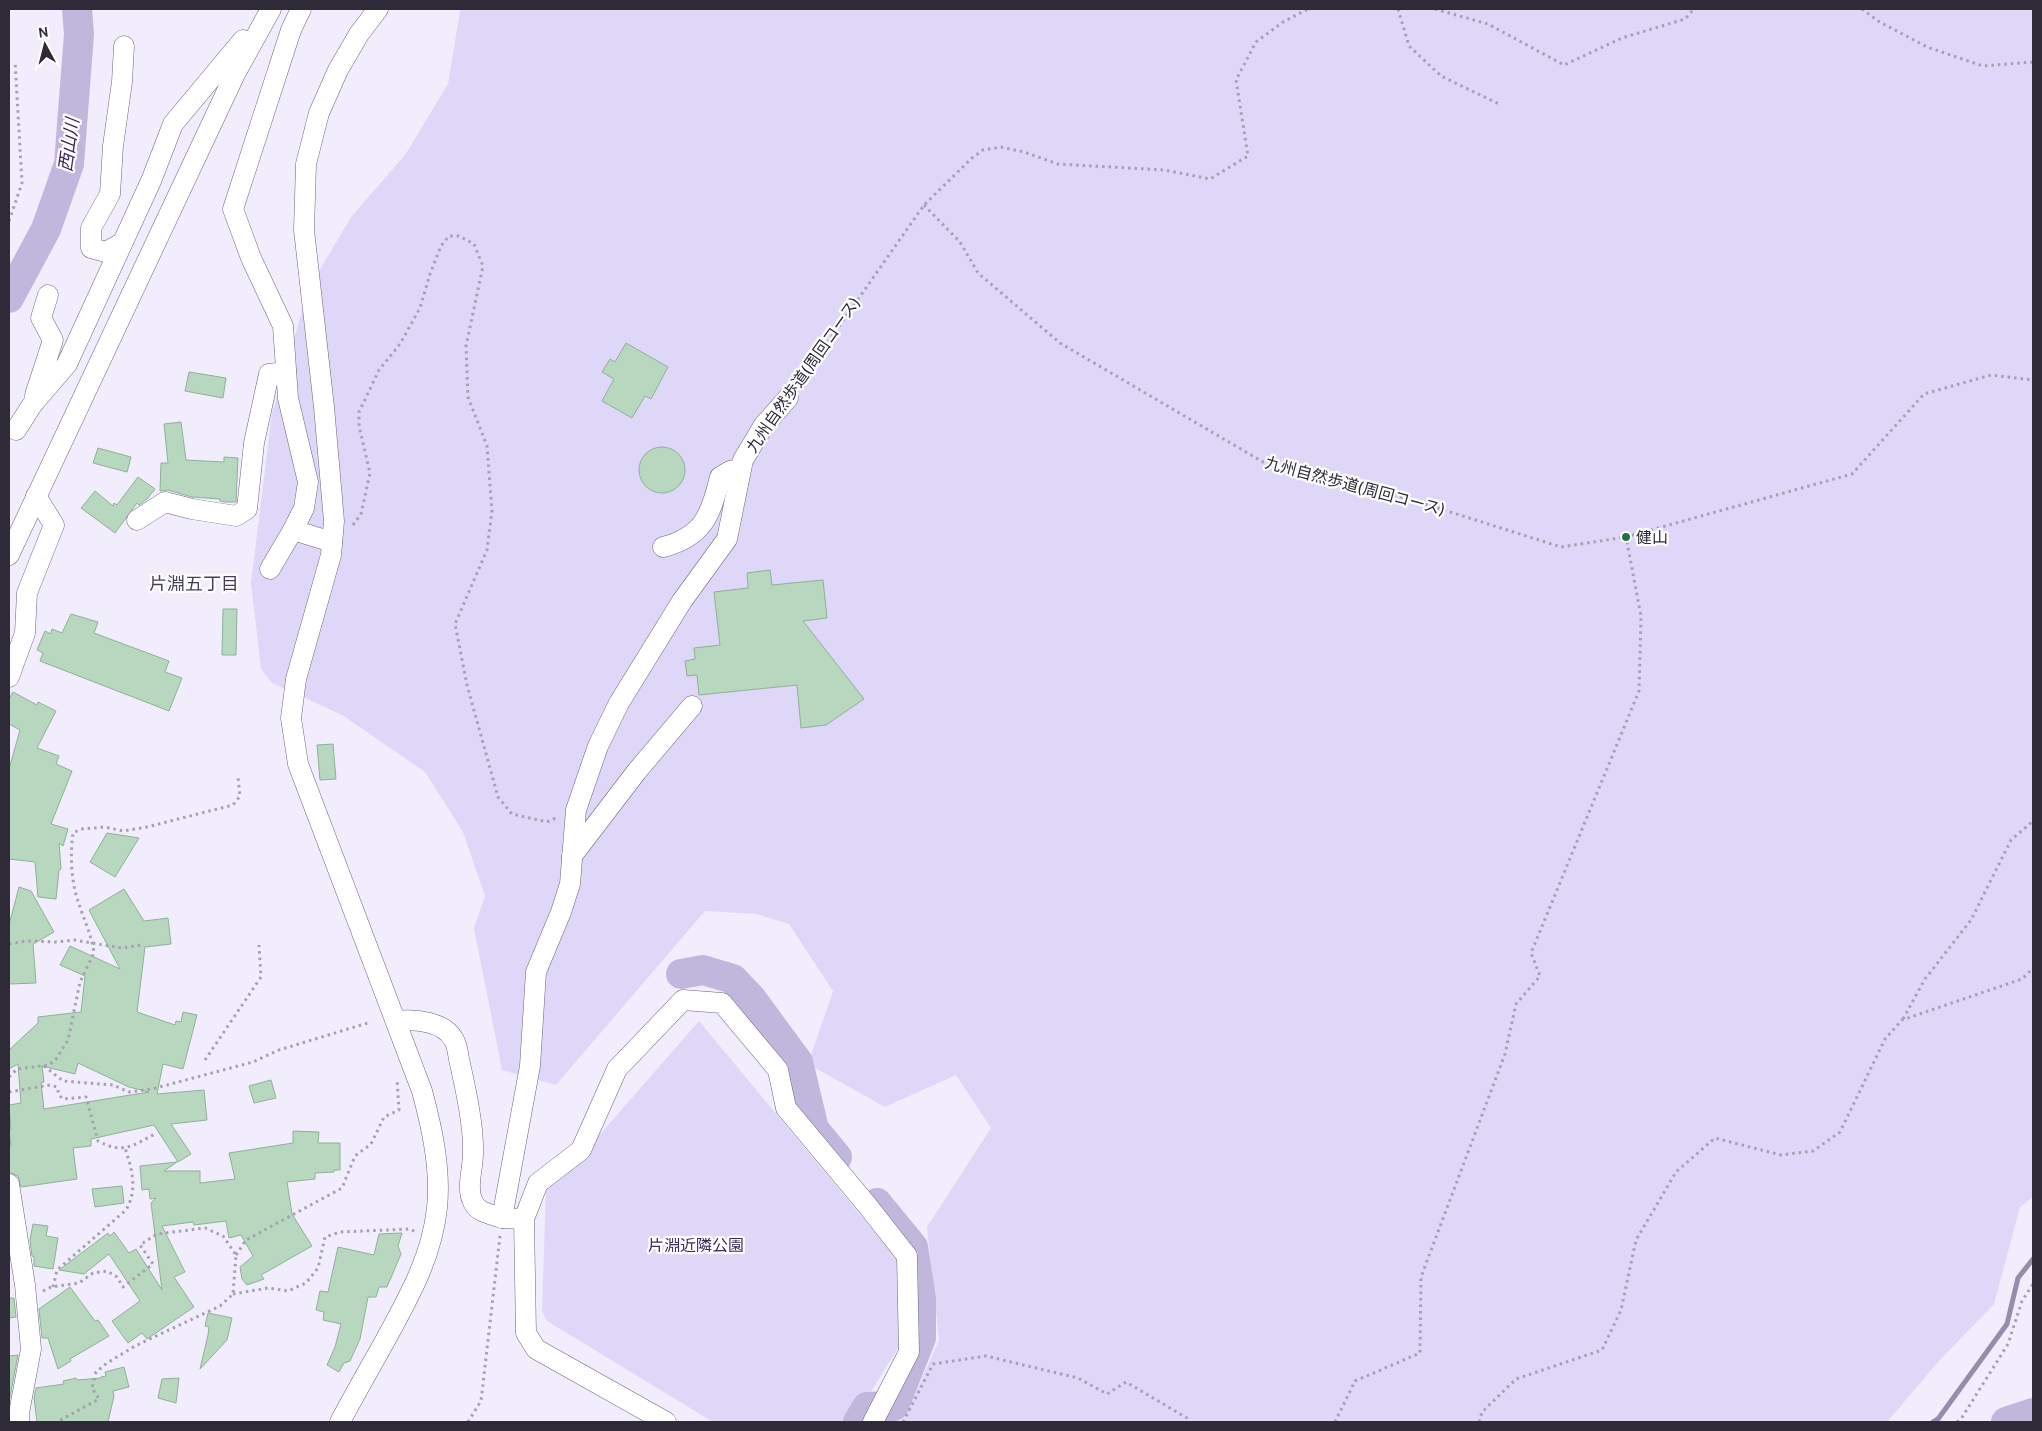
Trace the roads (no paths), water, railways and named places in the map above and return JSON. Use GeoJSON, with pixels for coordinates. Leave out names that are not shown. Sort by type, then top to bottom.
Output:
{"type":"FeatureCollection","features":[{"type":"Feature","properties":{"kind":"street"},"geometry":{"type":"LineString","coordinates":[[16,430],[32,404],[67,364],[150,181],[173,124],[270,9]]}},
{"type":"Feature","properties":{"kind":"street"},"geometry":{"type":"LineString","coordinates":[[9,555],[157,244],[235,74],[270,9]]}},
{"type":"Feature","properties":{"kind":"street"},"geometry":{"type":"LineString","coordinates":[[270,569],[304,508],[308,482],[288,398],[283,326],[252,258],[233,209],[291,30],[301,9]]}},
{"type":"Feature","properties":{"kind":"street"},"geometry":{"type":"LineString","coordinates":[[340,1422],[414,1287],[431,1240],[437,1208],[437,1170],[430,1122],[422,1091],[298,764],[291,718],[296,679],[331,555],[334,521],[325,416],[304,230],[306,164],[318,113],[338,70],[359,34],[378,9]]}},
{"type":"Feature","properties":{"kind":"street"},"geometry":{"type":"LineString","coordinates":[[122,243],[106,252],[91,248],[91,228],[110,194],[113,146],[122,82],[124,46]]}},
{"type":"Feature","properties":{"kind":"street"},"geometry":{"type":"LineString","coordinates":[[32,404],[53,340],[41,318],[48,295]]}},
{"type":"Feature","properties":{"kind":"street"},"geometry":{"type":"LineString","coordinates":[[137,520],[165,502],[192,509],[236,516],[247,509],[254,443],[269,374],[286,372]]}},
{"type":"Feature","properties":{"kind":"street","name":"九州自然歩道(周回コース)"},"geometry":{"type":"LineString","coordinates":[[502,1218],[530,1066],[536,972],[561,912],[570,884],[576,810],[598,746],[619,704],[682,601],[727,539],[743,460],[764,425],[788,398]]}},
{"type":"Feature","properties":{"kind":"street"},"geometry":{"type":"LineString","coordinates":[[663,547],[681,542],[703,524],[710,510],[720,477],[740,468]]}},
{"type":"Feature","properties":{"kind":"street"},"geometry":{"type":"LineString","coordinates":[[9,677],[25,633],[27,592],[54,526],[36,496]]}},
{"type":"Feature","properties":{"kind":"street"},"geometry":{"type":"LineString","coordinates":[[293,530],[332,542]]}},
{"type":"Feature","properties":{"kind":"street"},"geometry":{"type":"LineString","coordinates":[[572,856],[637,771],[692,706]]}},
{"type":"Feature","properties":{"kind":"street"},"geometry":{"type":"LineString","coordinates":[[666,1422],[536,1349],[526,1333],[524,1219],[538,1183],[581,1150],[618,1069],[683,1000],[722,1003],[778,1070],[786,1108],[907,1256],[909,1352],[873,1422]]}},
{"type":"Feature","properties":{"kind":"street"},"geometry":{"type":"LineString","coordinates":[[396,1021],[413,1019],[430,1023],[444,1030],[454,1040],[463,1074],[470,1116],[473,1152],[470,1184],[472,1202],[479,1211],[502,1218],[524,1219]]}},
{"type":"Feature","properties":{"kind":"street"},"geometry":{"type":"LineString","coordinates":[[9,1184],[25,1285],[31,1348],[19,1413],[20,1422]]}},
{"type":"Feature","properties":{"kind":"waterway","name":"西山川"},"geometry":{"type":"LineString","coordinates":[[9,298],[46,229],[69,164],[79,34],[77,9]]}},
{"type":"Feature","properties":{"kind":"waterway"},"geometry":{"type":"LineString","coordinates":[[681,974],[703,970],[733,979],[751,998],[798,1062],[814,1129],[837,1157]]}},
{"type":"Feature","properties":{"kind":"waterway"},"geometry":{"type":"LineString","coordinates":[[858,1422],[867,1407],[894,1406],[921,1338],[921,1299],[913,1247],[877,1203]]}},
{"type":"Feature","properties":{"kind":"waterway"},"geometry":{"type":"LineString","coordinates":[[1933,1422],[1938,1419],[2007,1324],[2018,1278],[2033,1259]]}},
{"type":"Feature","properties":{"kind":"waterway"},"geometry":{"type":"LineString","coordinates":[[2006,1422],[2033,1413]]}},
{"type":"Feature","properties":{"kind":"place","name":"健山"},"geometry":{"type":"Point","coordinates":[1626,537]}},
{"type":"Feature","properties":{"kind":"district","name":"片淵五丁目"},"geometry":{"type":"Point","coordinates":[194,584]}},
{"type":"Feature","properties":{"kind":"park label","name":"片淵近隣公園"},"geometry":{"type":"Point","coordinates":[696,1245]}}]}
